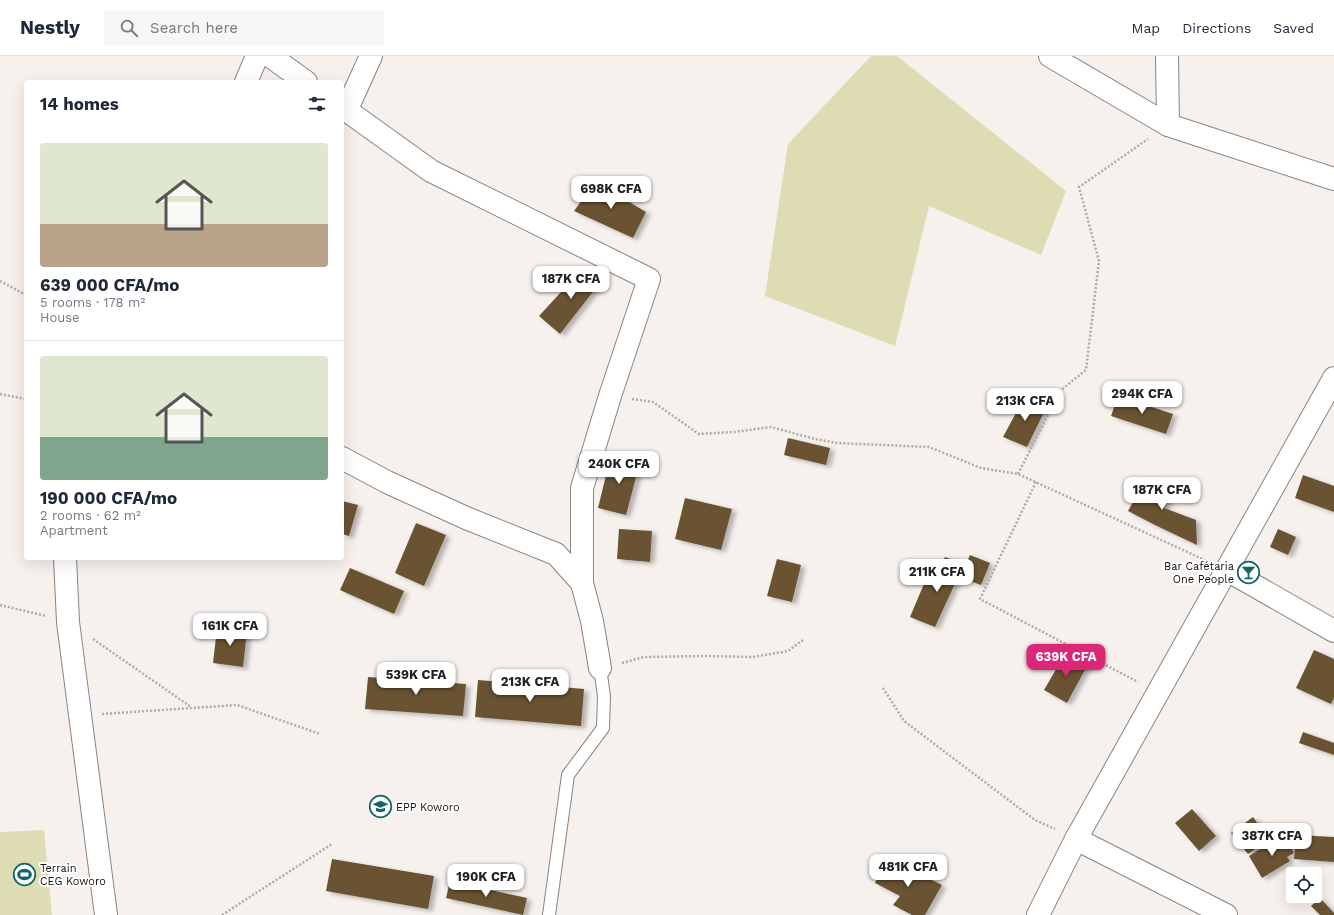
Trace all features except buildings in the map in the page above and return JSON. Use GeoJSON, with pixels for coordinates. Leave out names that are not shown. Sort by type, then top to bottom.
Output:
{"type":"FeatureCollection","features":[{"type":"Feature","properties":{"kind":"street"},"geometry":{"type":"LineString","coordinates":[[247,80],[257,56]]}},
{"type":"Feature","properties":{"kind":"street"},"geometry":{"type":"LineString","coordinates":[[270,56],[303,80]]}},
{"type":"Feature","properties":{"kind":"street"},"geometry":{"type":"LineString","coordinates":[[371,56],[344,109],[431,171],[650,279],[610,396],[582,488],[582,582],[592,621],[600,668]]}},
{"type":"Feature","properties":{"kind":"street"},"geometry":{"type":"LineString","coordinates":[[1050,56],[1168,125],[1334,179]]}},
{"type":"Feature","properties":{"kind":"street"},"geometry":{"type":"LineString","coordinates":[[1167,56],[1168,125]]}},
{"type":"Feature","properties":{"kind":"street"},"geometry":{"type":"LineString","coordinates":[[1038,915],[1076,839],[1334,378]]}},
{"type":"Feature","properties":{"kind":"street"},"geometry":{"type":"LineString","coordinates":[[344,459],[387,482],[466,518],[556,554],[582,582]]}},
{"type":"Feature","properties":{"kind":"street"},"geometry":{"type":"LineString","coordinates":[[65,560],[68,622],[106,915]]}},
{"type":"Feature","properties":{"kind":"street"},"geometry":{"type":"LineString","coordinates":[[1227,570],[1334,631]]}},
{"type":"Feature","properties":{"kind":"street"},"geometry":{"type":"LineString","coordinates":[[1076,839],[1226,915]]}},
{"type":"Feature","properties":{"kind":"lane"},"geometry":{"type":"LineString","coordinates":[[549,915],[568,775],[603,728],[604,696],[600,668]]}},
{"type":"Feature","properties":{"kind":"path"},"geometry":{"type":"LineString","coordinates":[[1018,474],[1060,391],[1086,370],[1099,261],[1079,187],[1168,125]]}},
{"type":"Feature","properties":{"kind":"path"},"geometry":{"type":"LineString","coordinates":[[0,281],[24,294]]}},
{"type":"Feature","properties":{"kind":"path"},"geometry":{"type":"LineString","coordinates":[[0,394],[24,399]]}},
{"type":"Feature","properties":{"kind":"path"},"geometry":{"type":"LineString","coordinates":[[610,396],[653,402],[699,434],[734,432],[771,427],[815,439],[837,443],[929,448],[981,468],[1018,474],[1227,570]]}},
{"type":"Feature","properties":{"kind":"path"},"geometry":{"type":"LineString","coordinates":[[1036,482],[980,599],[1158,693]]}},
{"type":"Feature","properties":{"kind":"path"},"geometry":{"type":"LineString","coordinates":[[0,605],[68,622],[192,708]]}},
{"type":"Feature","properties":{"kind":"path"},"geometry":{"type":"LineString","coordinates":[[600,668],[644,657],[706,656],[753,658],[788,651],[803,640]]}},
{"type":"Feature","properties":{"kind":"path"},"geometry":{"type":"LineString","coordinates":[[883,688],[904,721],[1035,820],[1076,839]]}},
{"type":"Feature","properties":{"kind":"path"},"geometry":{"type":"LineString","coordinates":[[80,716],[237,704],[320,734]]}},
{"type":"Feature","properties":{"kind":"path"},"geometry":{"type":"LineString","coordinates":[[222,915],[332,844]]}},
{"type":"Feature","properties":{"kind":"green space"},"geometry":{"type":"Polygon","coordinates":[[[871,56],[897,56],[1066,191],[1041,255],[929,206],[895,346],[765,296],[788,144],[871,56]]]}},
{"type":"Feature","properties":{"kind":"green space","name":"Terrain CEG Koworo"},"geometry":{"type":"Polygon","coordinates":[[[44,830],[52,915],[0,915],[0,832],[44,830]]]}},
{"type":"Feature","properties":{"kind":"place","name":"Bar Cafétaria One People"},"geometry":{"type":"Point","coordinates":[1249,572]}},
{"type":"Feature","properties":{"kind":"place","name":"EPP Koworo"},"geometry":{"type":"Point","coordinates":[380,807]}},
{"type":"Feature","properties":{"kind":"place","name":"Terrain CEG Koworo"},"geometry":{"type":"Point","coordinates":[24,874]}}]}
